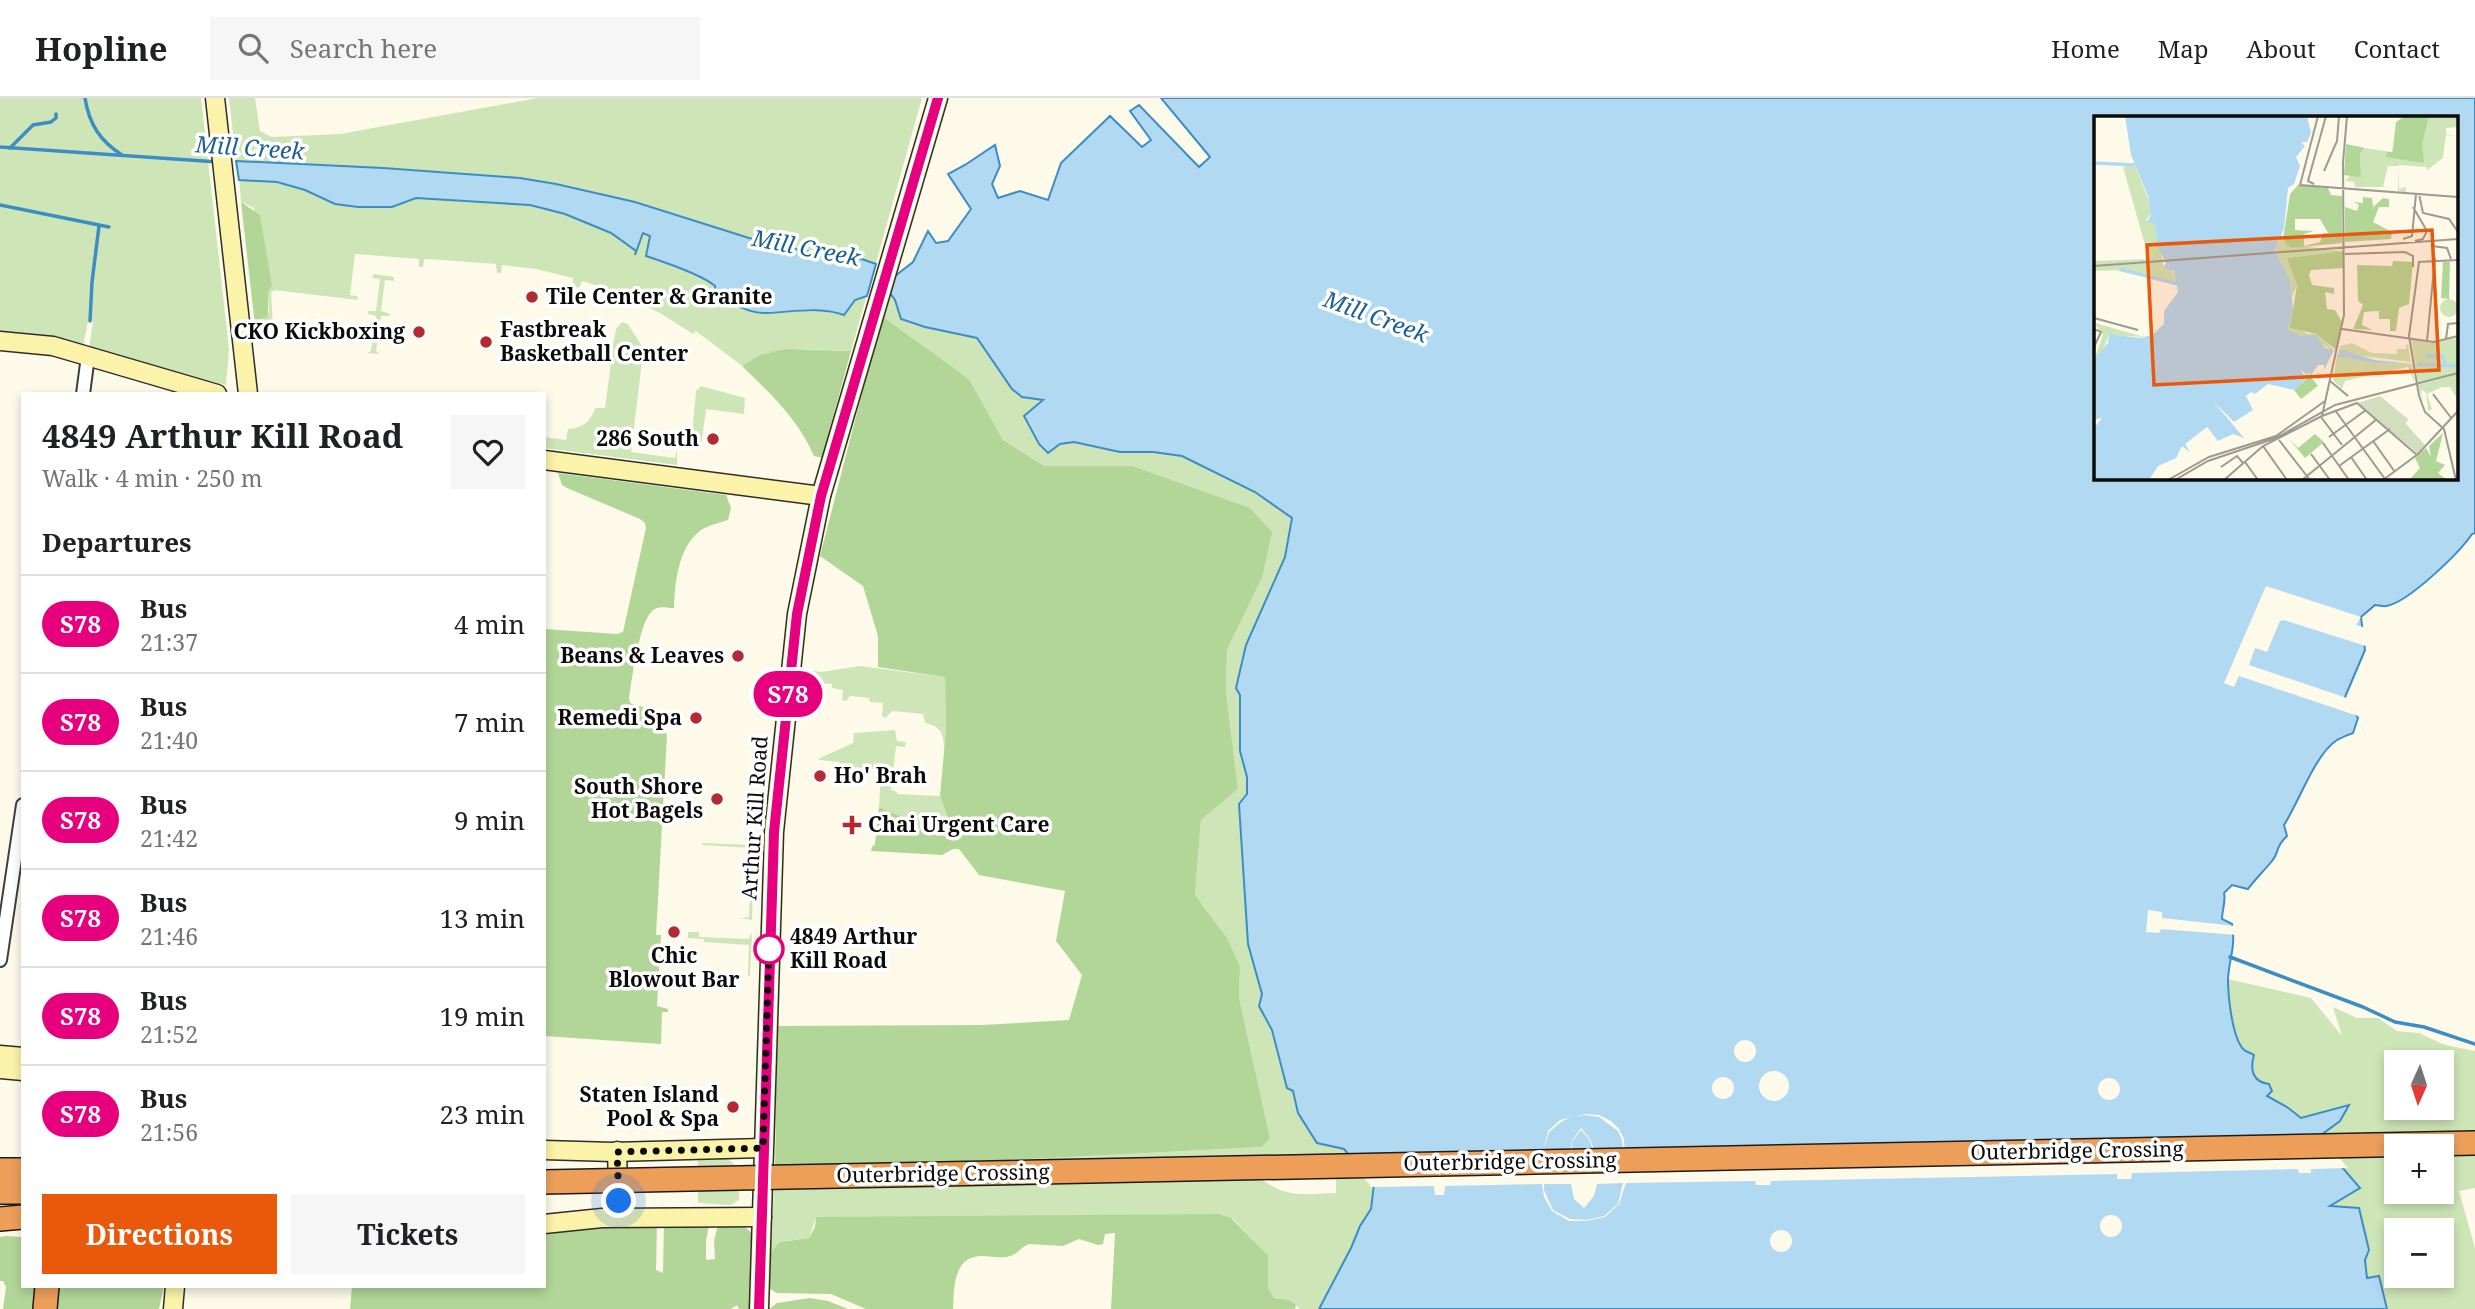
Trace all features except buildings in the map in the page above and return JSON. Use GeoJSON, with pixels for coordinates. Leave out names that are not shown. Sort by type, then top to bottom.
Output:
{"type":"FeatureCollection","features":[{"type":"Feature","properties":{"kind":"highway","name":"Outerbridge Crossing"},"geometry":{"type":"LineString","coordinates":[[546,1195],[2475,1143]]}},
{"type":"Feature","properties":{"kind":"highway"},"geometry":{"type":"LineString","coordinates":[[2454,1157],[2475,1156]]}},
{"type":"Feature","properties":{"kind":"highway","name":"Outerbridge Crossing"},"geometry":{"type":"LineString","coordinates":[[546,1181],[2384,1157]]}},
{"type":"Feature","properties":{"kind":"highway"},"geometry":{"type":"LineString","coordinates":[[0,1173],[21,1170]]}},
{"type":"Feature","properties":{"kind":"highway"},"geometry":{"type":"LineString","coordinates":[[0,1173],[21,1175]]}},
{"type":"Feature","properties":{"kind":"highway"},"geometry":{"type":"LineString","coordinates":[[0,1192],[21,1192]]}},
{"type":"Feature","properties":{"kind":"highway"},"geometry":{"type":"LineString","coordinates":[[0,1216],[21,1214]]}},
{"type":"Feature","properties":{"kind":"highway"},"geometry":{"type":"LineString","coordinates":[[45,1309],[47,1288]]}},
{"type":"Feature","properties":{"kind":"street"},"geometry":{"type":"LineString","coordinates":[[215,98],[248,392]]}},
{"type":"Feature","properties":{"kind":"street","name":"Arthur Kill Road"},"geometry":{"type":"LineString","coordinates":[[759,1309],[772,867],[779,771],[797,614],[821,496],[938,98]]}},
{"type":"Feature","properties":{"kind":"street"},"geometry":{"type":"LineString","coordinates":[[0,341],[35,343],[210,392]]}},
{"type":"Feature","properties":{"kind":"street"},"geometry":{"type":"LineString","coordinates":[[83,392],[88,356]]}},
{"type":"Feature","properties":{"kind":"street"},"geometry":{"type":"LineString","coordinates":[[546,460],[821,496]]}},
{"type":"Feature","properties":{"kind":"street"},"geometry":{"type":"LineString","coordinates":[[0,960],[21,818]]}},
{"type":"Feature","properties":{"kind":"street"},"geometry":{"type":"LineString","coordinates":[[0,1055],[21,1057]]}},
{"type":"Feature","properties":{"kind":"street"},"geometry":{"type":"LineString","coordinates":[[0,1069],[21,1071]]}},
{"type":"Feature","properties":{"kind":"street"},"geometry":{"type":"LineString","coordinates":[[546,1150],[617,1161],[763,1148]]}},
{"type":"Feature","properties":{"kind":"street"},"geometry":{"type":"LineString","coordinates":[[617,1161],[619,1217]]}},
{"type":"Feature","properties":{"kind":"street"},"geometry":{"type":"LineString","coordinates":[[546,1224],[619,1217],[762,1217]]}},
{"type":"Feature","properties":{"kind":"street"},"geometry":{"type":"LineString","coordinates":[[173,1309],[175,1288]]}},
{"type":"Feature","properties":{"kind":"green space"},"geometry":{"type":"Polygon","coordinates":[[[0,98],[201,98],[229,349],[226,385],[89,349],[93,321],[88,321],[83,347],[0,334],[0,98]]]}},
{"type":"Feature","properties":{"kind":"green space"},"geometry":{"type":"Polygon","coordinates":[[[229,98],[255,98],[260,131],[272,137],[340,134],[538,98],[922,98],[874,270],[812,258],[635,202],[556,184],[520,178],[383,168],[236,161],[229,98]]]}},
{"type":"Feature","properties":{"kind":"green space"},"geometry":{"type":"Polygon","coordinates":[[[239,177],[518,198],[642,232],[676,249],[869,287],[851,351],[782,351],[742,366],[696,331],[693,334],[660,313],[618,293],[614,301],[614,291],[582,281],[579,288],[573,286],[573,278],[536,269],[502,265],[501,273],[497,273],[496,264],[428,259],[424,259],[423,267],[419,267],[419,259],[355,254],[350,295],[357,296],[358,300],[274,290],[271,293],[273,327],[267,328],[268,336],[256,335],[254,317],[256,320],[269,313],[268,292],[271,286],[254,208],[241,202],[239,177]]]}},
{"type":"Feature","properties":{"kind":"green space"},"geometry":{"type":"Polygon","coordinates":[[[241,202],[260,215],[272,286],[268,292],[268,317],[256,320],[254,317],[241,202]]]}},
{"type":"Feature","properties":{"kind":"green space"},"geometry":{"type":"Polygon","coordinates":[[[374,274],[394,277],[394,281],[385,280],[381,311],[390,314],[381,316],[376,351],[380,354],[367,353],[371,351],[376,316],[368,314],[368,311],[376,311],[380,279],[372,278],[374,274]]]}},
{"type":"Feature","properties":{"kind":"green space"},"geometry":{"type":"Polygon","coordinates":[[[890,293],[901,319],[977,338],[1012,389],[1044,400],[1060,444],[1074,442],[1182,456],[1255,492],[1292,518],[1285,557],[1268,597],[1240,695],[1240,751],[1247,777],[1248,943],[1262,994],[1259,1007],[1272,1030],[1287,1088],[1293,1091],[1299,1113],[1317,1143],[1344,1149],[1374,1184],[1371,1209],[1319,1309],[1300,1309],[1290,1300],[1274,1298],[1268,1288],[1268,1255],[1232,1218],[816,1217],[809,1238],[785,1241],[771,1252],[770,1259],[775,1172],[1262,1147],[1270,1138],[1239,998],[1240,966],[1227,938],[1195,895],[1201,820],[1238,789],[1226,692],[1227,650],[1262,578],[1132,467],[1044,466],[1003,440],[969,379],[882,316],[890,293]],[[1336,1174],[1257,1176],[1294,1194],[1336,1193],[1336,1174]]]}},
{"type":"Feature","properties":{"kind":"green space"},"geometry":{"type":"Polygon","coordinates":[[[882,316],[969,379],[1003,440],[1044,466],[1132,466],[1250,508],[1272,532],[1262,578],[1227,650],[1226,692],[1238,789],[1201,820],[1195,895],[1227,938],[1240,966],[1239,998],[1270,1138],[1262,1147],[775,1172],[777,1026],[982,1025],[1069,1020],[1082,975],[1056,941],[1065,891],[979,875],[959,849],[942,855],[871,851],[875,844],[879,807],[898,815],[918,830],[946,830],[949,821],[940,796],[946,730],[945,677],[878,667],[878,636],[863,586],[820,556],[882,316]]]}},
{"type":"Feature","properties":{"kind":"green space"},"geometry":{"type":"Polygon","coordinates":[[[622,322],[628,324],[643,348],[631,452],[675,458],[677,450],[677,465],[546,448],[546,437],[566,440],[568,429],[585,423],[595,408],[605,408],[613,348],[605,345],[613,345],[616,329],[622,322]]]}},
{"type":"Feature","properties":{"kind":"green space"},"geometry":{"type":"Polygon","coordinates":[[[785,349],[851,351],[822,458],[814,456],[792,418],[742,366],[760,355],[785,349]]]}},
{"type":"Feature","properties":{"kind":"green space"},"geometry":{"type":"Polygon","coordinates":[[[701,386],[745,398],[744,414],[706,409],[701,447],[691,446],[691,441],[683,438],[683,435],[692,435],[696,391],[701,386]]]}},
{"type":"Feature","properties":{"kind":"green space"},"geometry":{"type":"Polygon","coordinates":[[[558,473],[726,495],[731,508],[728,520],[701,530],[687,546],[679,566],[674,608],[657,608],[647,617],[637,652],[629,698],[630,703],[654,711],[667,735],[656,935],[661,935],[657,1006],[668,1009],[668,1012],[662,1012],[661,1044],[546,1036],[546,629],[617,634],[623,632],[646,528],[640,519],[562,485],[558,473]]]}},
{"type":"Feature","properties":{"kind":"green space"},"geometry":{"type":"Polygon","coordinates":[[[860,666],[945,677],[944,751],[941,732],[935,726],[925,723],[923,714],[892,711],[885,718],[882,716],[883,703],[850,696],[846,701],[842,700],[843,690],[832,688],[832,684],[801,682],[803,669],[821,672],[860,666]]]}},
{"type":"Feature","properties":{"kind":"green space"},"geometry":{"type":"Polygon","coordinates":[[[895,730],[897,741],[906,742],[905,747],[896,746],[891,790],[897,794],[940,796],[949,821],[946,830],[918,830],[898,815],[879,807],[881,770],[842,766],[839,776],[839,762],[819,760],[853,743],[854,733],[895,730]]]}},
{"type":"Feature","properties":{"kind":"green space"},"geometry":{"type":"Polygon","coordinates":[[[702,843],[754,845],[752,920],[740,918],[749,917],[752,848],[702,843]]]}},
{"type":"Feature","properties":{"kind":"green space"},"geometry":{"type":"Polygon","coordinates":[[[688,932],[699,932],[699,937],[749,939],[752,932],[750,976],[749,945],[704,942],[704,939],[688,938],[688,932]]]}},
{"type":"Feature","properties":{"kind":"green space"},"geometry":{"type":"Polygon","coordinates":[[[2228,979],[2311,998],[2342,1036],[2333,1007],[2357,1018],[2378,1018],[2397,1031],[2419,1033],[2445,1045],[2475,1051],[2475,1188],[2459,1191],[2475,1248],[2475,1309],[2387,1309],[2379,1276],[2367,1278],[2365,1260],[2329,1206],[2360,1188],[2317,1138],[2348,1105],[2301,1118],[2267,1096],[2263,1083],[2253,1075],[2235,1030],[2228,979]]]}},
{"type":"Feature","properties":{"kind":"green space"},"geometry":{"type":"Polygon","coordinates":[[[698,1159],[728,1159],[739,1169],[739,1200],[731,1205],[698,1203],[698,1159]]]}},
{"type":"Feature","properties":{"kind":"green space"},"geometry":{"type":"Polygon","coordinates":[[[1218,1214],[1231,1218],[1268,1255],[1268,1288],[1274,1298],[1290,1300],[1296,1305],[1295,1309],[1111,1309],[1115,1233],[1105,1234],[1103,1244],[1098,1245],[1079,1239],[1063,1246],[1029,1244],[1007,1257],[972,1257],[960,1267],[957,1275],[953,1309],[866,1309],[831,1294],[777,1293],[770,1289],[771,1252],[780,1242],[809,1238],[815,1227],[816,1217],[1218,1214]]]}},
{"type":"Feature","properties":{"kind":"green space"},"geometry":{"type":"Polygon","coordinates":[[[710,1220],[706,1260],[715,1259],[714,1241],[719,1221],[740,1223],[752,1233],[751,1309],[739,1309],[737,1305],[731,1309],[350,1309],[352,1288],[546,1288],[546,1228],[657,1221],[656,1270],[663,1273],[664,1221],[710,1220]]]}},
{"type":"Feature","properties":{"kind":"green space"},"geometry":{"type":"Polygon","coordinates":[[[0,1237],[21,1237],[21,1288],[37,1288],[36,1309],[3,1309],[6,1287],[3,1281],[0,1281],[0,1237]]]}},
{"type":"Feature","properties":{"kind":"green space"},"geometry":{"type":"Polygon","coordinates":[[[58,1288],[164,1288],[159,1309],[57,1309],[58,1288]]]}},
{"type":"Feature","properties":{"kind":"green space"},"geometry":{"type":"Polygon","coordinates":[[[810,1298],[828,1301],[848,1309],[769,1309],[777,1303],[810,1298]]]}},
{"type":"Feature","properties":{"kind":"water"},"geometry":{"type":"Polygon","coordinates":[[[1161,98],[2475,98],[2475,533],[2420,587],[2396,603],[2375,605],[2361,617],[2365,650],[2345,697],[2358,718],[2353,733],[2337,740],[2322,756],[2284,825],[2287,836],[2274,858],[2248,889],[2232,885],[2224,893],[2222,916],[2222,919],[2232,924],[2233,932],[2228,979],[2236,1036],[2244,1050],[2254,1055],[2252,1065],[2256,1078],[2269,1084],[2272,1091],[2267,1096],[2301,1118],[2349,1105],[2340,1121],[2317,1138],[2360,1188],[2330,1206],[2359,1208],[2369,1250],[2365,1260],[2367,1278],[2379,1276],[2387,1309],[1319,1309],[1371,1209],[1374,1184],[1344,1149],[1317,1143],[1298,1113],[1293,1091],[1287,1088],[1272,1030],[1259,1006],[1262,994],[1248,944],[1239,804],[1247,794],[1247,777],[1240,751],[1240,695],[1236,688],[1246,645],[1285,557],[1292,518],[1255,492],[1182,456],[1153,452],[1120,452],[1074,442],[1060,444],[1048,453],[1039,444],[1024,416],[1043,400],[1022,397],[1012,389],[977,338],[901,319],[890,293],[895,276],[913,262],[928,231],[936,243],[948,241],[971,209],[948,174],[995,145],[1000,166],[992,184],[998,198],[1020,191],[1048,200],[1061,163],[1110,116],[1142,147],[1151,140],[1130,111],[1139,105],[1199,167],[1210,157],[1161,98]]]}},
{"type":"Feature","properties":{"kind":"water"},"geometry":{"type":"Polygon","coordinates":[[[236,161],[520,178],[635,202],[749,238],[803,251],[850,255],[876,264],[867,296],[855,300],[844,315],[816,310],[760,313],[747,310],[716,293],[715,286],[701,277],[646,256],[650,236],[643,233],[635,255],[636,251],[611,233],[565,214],[530,205],[416,198],[392,207],[335,204],[305,190],[277,182],[239,180],[236,161]]]}},
{"type":"Feature","properties":{"kind":"pier"},"geometry":{"type":"Polygon","coordinates":[[[2266,586],[2361,617],[2356,625],[2366,628],[2369,647],[2284,620],[2280,621],[2267,652],[2255,648],[2249,665],[2350,699],[2361,717],[2239,676],[2234,687],[2224,683],[2266,586]]]}},
{"type":"Feature","properties":{"kind":"pier"},"geometry":{"type":"Polygon","coordinates":[[[2148,910],[2162,912],[2162,918],[2235,926],[2237,935],[2161,929],[2159,933],[2146,932],[2148,910]]]}},
{"type":"Feature","properties":{"kind":"pier"},"geometry":{"type":"Polygon","coordinates":[[[1745,1040],[1753,1043],[1756,1051],[1753,1059],[1745,1062],[1737,1059],[1734,1051],[1737,1043],[1745,1040]]]}},
{"type":"Feature","properties":{"kind":"pier"},"geometry":{"type":"Polygon","coordinates":[[[1774,1071],[1785,1075],[1789,1086],[1785,1097],[1774,1101],[1763,1097],[1759,1086],[1763,1075],[1774,1071]]]}},
{"type":"Feature","properties":{"kind":"pier"},"geometry":{"type":"Polygon","coordinates":[[[1723,1077],[1731,1080],[1734,1088],[1731,1096],[1723,1099],[1715,1096],[1712,1088],[1715,1080],[1723,1077]]]}},
{"type":"Feature","properties":{"kind":"pier"},"geometry":{"type":"Polygon","coordinates":[[[2109,1078],[2117,1081],[2120,1089],[2117,1097],[2109,1100],[2101,1097],[2098,1089],[2101,1081],[2109,1078]]]}},
{"type":"Feature","properties":{"kind":"pier"},"geometry":{"type":"Polygon","coordinates":[[[1599,1115],[1611,1121],[1624,1139],[1625,1153],[2117,1143],[2116,1139],[2131,1138],[2131,1142],[2322,1139],[2348,1168],[2311,1169],[2311,1173],[2299,1173],[2298,1169],[2132,1173],[2131,1179],[2117,1179],[2117,1174],[1771,1181],[1770,1185],[1756,1185],[1755,1181],[1626,1183],[1619,1204],[1605,1217],[1587,1221],[1569,1221],[1552,1211],[1544,1197],[1542,1184],[1445,1186],[1444,1195],[1435,1195],[1434,1186],[1370,1187],[1349,1160],[1542,1155],[1543,1151],[1570,1155],[1572,1140],[1581,1128],[1590,1139],[1594,1150],[1623,1154],[1618,1131],[1599,1117],[1575,1116],[1599,1115]],[[1581,1130],[1572,1141],[1572,1155],[1593,1150],[1589,1139],[1581,1130]],[[1623,1183],[1597,1184],[1594,1196],[1584,1208],[1574,1199],[1571,1184],[1544,1184],[1544,1190],[1553,1210],[1570,1219],[1587,1220],[1604,1216],[1618,1204],[1623,1183]]]}},
{"type":"Feature","properties":{"kind":"pier"},"geometry":{"type":"Polygon","coordinates":[[[1570,1118],[1549,1132],[1543,1151],[1548,1131],[1560,1120],[1570,1118]]]}},
{"type":"Feature","properties":{"kind":"pier"},"geometry":{"type":"Polygon","coordinates":[[[2111,1215],[2119,1218],[2122,1226],[2119,1234],[2111,1237],[2103,1234],[2100,1226],[2103,1218],[2111,1215]]]}},
{"type":"Feature","properties":{"kind":"pier"},"geometry":{"type":"Polygon","coordinates":[[[1781,1230],[1789,1233],[1792,1241],[1789,1249],[1781,1252],[1773,1249],[1770,1241],[1773,1233],[1781,1230]]]}},
{"type":"Feature","properties":{"kind":"waterway"},"geometry":{"type":"LineString","coordinates":[[85,98],[89,116],[97,131],[107,144],[122,155]]}},
{"type":"Feature","properties":{"kind":"waterway"},"geometry":{"type":"LineString","coordinates":[[10,148],[33,125],[51,122],[56,118],[56,114]]}},
{"type":"Feature","properties":{"kind":"waterway","name":"Mill Creek"},"geometry":{"type":"LineString","coordinates":[[0,147],[218,162]]}},
{"type":"Feature","properties":{"kind":"waterway"},"geometry":{"type":"LineString","coordinates":[[0,205],[109,227]]}},
{"type":"Feature","properties":{"kind":"waterway"},"geometry":{"type":"LineString","coordinates":[[90,321],[99,226]]}},
{"type":"Feature","properties":{"kind":"waterway"},"geometry":{"type":"LineString","coordinates":[[2230,957],[2363,1007],[2395,1022],[2424,1027],[2475,1044]]}},
{"type":"Feature","properties":{"kind":"bus line","name":"S78"},"geometry":{"type":"LineString","coordinates":[[759,1309],[772,867],[779,771],[797,614],[804,569],[821,496],[938,98]]}},
{"type":"Feature","properties":{"kind":"place","name":"Tile Center & Granite"},"geometry":{"type":"Point","coordinates":[532,297]}},
{"type":"Feature","properties":{"kind":"place","name":"CKO Kickboxing"},"geometry":{"type":"Point","coordinates":[419,332]}},
{"type":"Feature","properties":{"kind":"place","name":"Fastbreak Basketball Center"},"geometry":{"type":"Point","coordinates":[486,342]}},
{"type":"Feature","properties":{"kind":"place","name":"286 South"},"geometry":{"type":"Point","coordinates":[713,439]}},
{"type":"Feature","properties":{"kind":"place","name":"Beans & Leaves"},"geometry":{"type":"Point","coordinates":[738,656]}},
{"type":"Feature","properties":{"kind":"place","name":"Remedi Spa"},"geometry":{"type":"Point","coordinates":[696,718]}},
{"type":"Feature","properties":{"kind":"place","name":"Ho' Brah"},"geometry":{"type":"Point","coordinates":[820,776]}},
{"type":"Feature","properties":{"kind":"place","name":"South Shore Hot Bagels"},"geometry":{"type":"Point","coordinates":[717,799]}},
{"type":"Feature","properties":{"kind":"place","name":"Chai Urgent Care"},"geometry":{"type":"Point","coordinates":[852,825]}},
{"type":"Feature","properties":{"kind":"place","name":"Chic Blowout Bar"},"geometry":{"type":"Point","coordinates":[674,932]}},
{"type":"Feature","properties":{"kind":"place","name":"4849 Arthur Kill Road"},"geometry":{"type":"Point","coordinates":[769,949]}},
{"type":"Feature","properties":{"kind":"place","name":"Staten Island Pool & Spa"},"geometry":{"type":"Point","coordinates":[733,1107]}},
{"type":"Feature","properties":{"kind":"route"},"geometry":{"type":"LineString","coordinates":[[619,1201],[617,1152],[763,1148],[769,949]]}}]}
